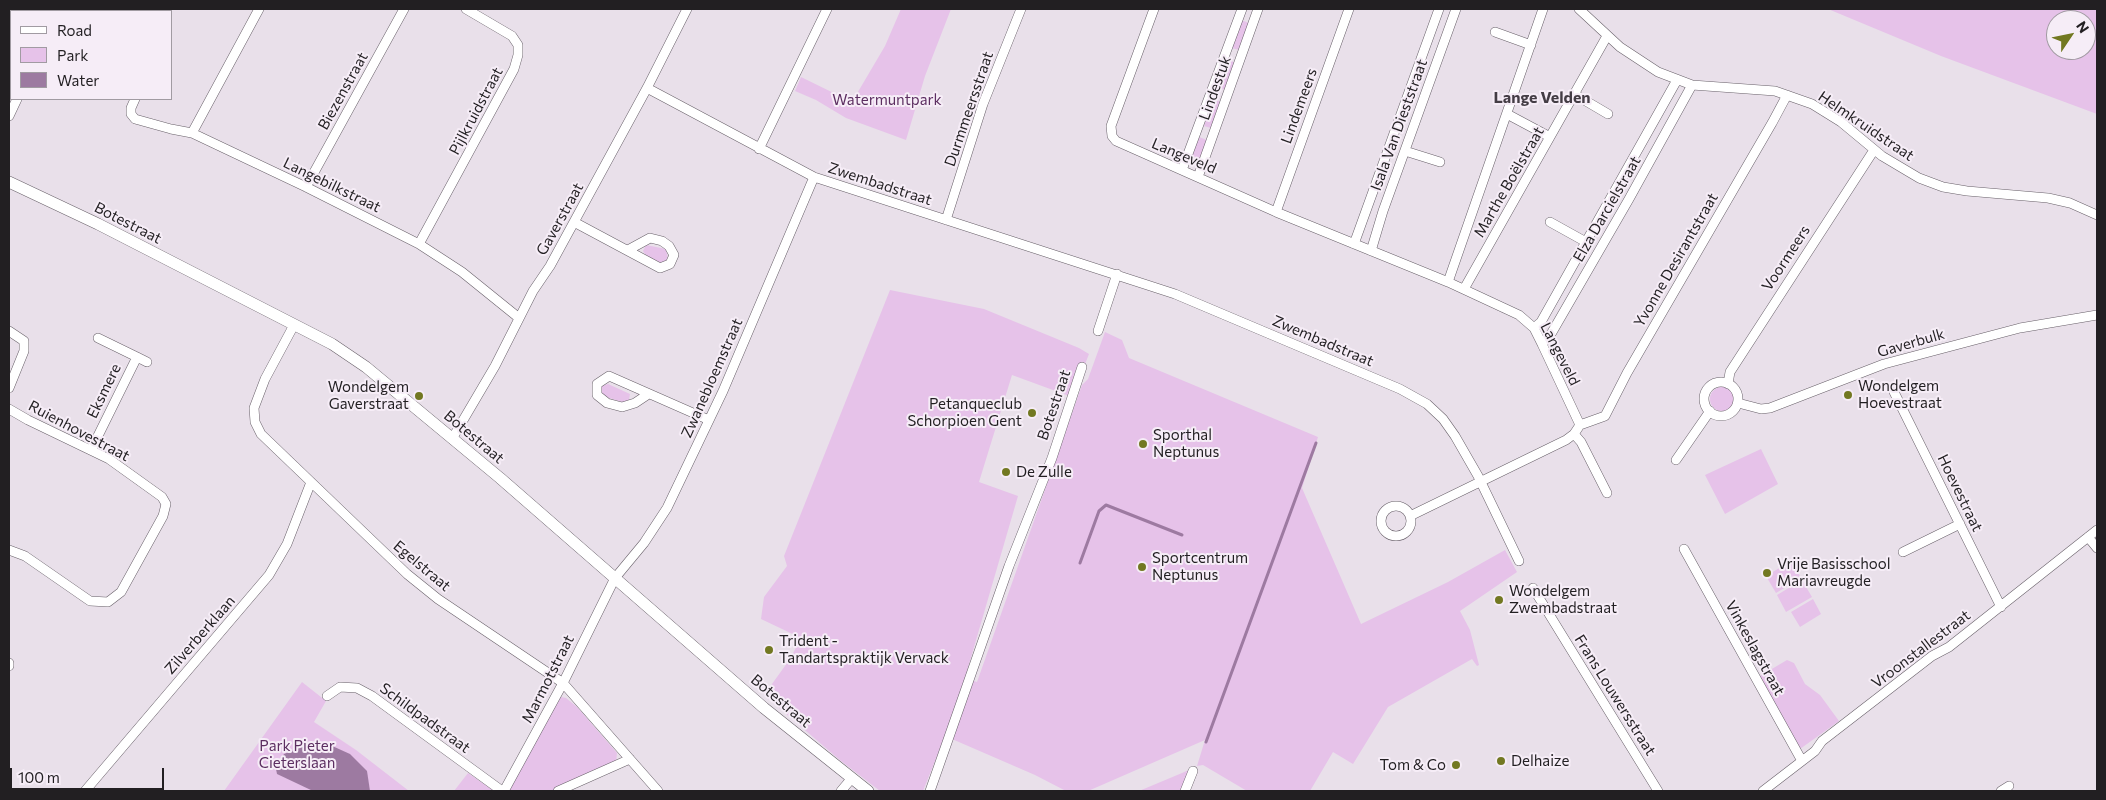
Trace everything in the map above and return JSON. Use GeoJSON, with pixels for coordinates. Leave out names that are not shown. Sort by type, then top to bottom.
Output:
{"type":"FeatureCollection","features":[{"type":"Feature","properties":{"kind":"street"},"geometry":{"type":"LineString","coordinates":[[192,133],[260,9]]}},
{"type":"Feature","properties":{"kind":"street","name":"Biezenstraat"},"geometry":{"type":"LineString","coordinates":[[306,187],[404,9]]}},
{"type":"Feature","properties":{"kind":"street","name":"Pijlkruidstraat"},"geometry":{"type":"LineString","coordinates":[[419,244],[514,69],[518,55],[518,45],[512,36],[466,9]]}},
{"type":"Feature","properties":{"kind":"street","name":"Gaverstraat"},"geometry":{"type":"LineString","coordinates":[[452,439],[492,371],[533,291],[550,266],[647,88],[687,9]]}},
{"type":"Feature","properties":{"kind":"street"},"geometry":{"type":"LineString","coordinates":[[759,149],[827,9]]}},
{"type":"Feature","properties":{"kind":"street","name":"Durmmeersstraat"},"geometry":{"type":"LineString","coordinates":[[946,220],[983,104],[1021,9]]}},
{"type":"Feature","properties":{"kind":"street","name":"Langeveld"},"geometry":{"type":"LineString","coordinates":[[1154,9],[1110,132],[1112,136],[1120,143],[1276,212],[1448,282],[1519,315],[1534,328],[1580,425]]}},
{"type":"Feature","properties":{"kind":"street","name":"Lindestuk"},"geometry":{"type":"LineString","coordinates":[[1182,170],[1242,9]]}},
{"type":"Feature","properties":{"kind":"street","name":"Lindestuk"},"geometry":{"type":"LineString","coordinates":[[1198,177],[1258,9]]}},
{"type":"Feature","properties":{"kind":"street","name":"Lindemeers"},"geometry":{"type":"LineString","coordinates":[[1276,212],[1349,9]]}},
{"type":"Feature","properties":{"kind":"street","name":"Isala Van Dieststraat"},"geometry":{"type":"LineString","coordinates":[[1354,244],[1439,9]]}},
{"type":"Feature","properties":{"kind":"street","name":"Isala Van Dieststraat"},"geometry":{"type":"LineString","coordinates":[[1371,251],[1383,212],[1456,9]]}},
{"type":"Feature","properties":{"kind":"street"},"geometry":{"type":"LineString","coordinates":[[1448,282],[1543,9]]}},
{"type":"Feature","properties":{"kind":"street","name":"Helmkruidstraat"},"geometry":{"type":"LineString","coordinates":[[1578,9],[1630,55],[1658,72],[1692,85],[1775,91],[1812,104],[1841,122],[1874,150],[1919,178],[1944,187],[1967,191],[2048,198],[2070,203],[2097,215]]}},
{"type":"Feature","properties":{"kind":"street"},"geometry":{"type":"LineString","coordinates":[[1495,32],[1531,45]]}},
{"type":"Feature","properties":{"kind":"street","name":"Marthe Boëlstraat"},"geometry":{"type":"LineString","coordinates":[[1464,290],[1607,36]]}},
{"type":"Feature","properties":{"kind":"street","name":"Elza Darcielstraat"},"geometry":{"type":"LineString","coordinates":[[1534,328],[1541,322],[1677,80]]}},
{"type":"Feature","properties":{"kind":"street","name":"Elza Darcielstraat"},"geometry":{"type":"LineString","coordinates":[[1542,344],[1551,334],[1692,85]]}},
{"type":"Feature","properties":{"kind":"street","name":"Zwembadstraat"},"geometry":{"type":"LineString","coordinates":[[647,88],[814,177],[1117,274],[1192,301],[1400,389],[1427,404],[1443,419],[1455,436],[1481,481],[1519,561]]}},
{"type":"Feature","properties":{"kind":"street"},"geometry":{"type":"LineString","coordinates":[[1574,94],[1608,114]]}},
{"type":"Feature","properties":{"kind":"street","name":"Yvonne Desirantstraat"},"geometry":{"type":"LineString","coordinates":[[1580,425],[1605,416],[1627,373],[1787,95]]}},
{"type":"Feature","properties":{"kind":"street"},"geometry":{"type":"LineString","coordinates":[[9,116],[17,100]]}},
{"type":"Feature","properties":{"kind":"street","name":"Langebilkstraat"},"geometry":{"type":"LineString","coordinates":[[135,100],[131,114],[135,119],[192,133],[306,187],[419,244],[462,272],[519,318]]}},
{"type":"Feature","properties":{"kind":"street"},"geometry":{"type":"LineString","coordinates":[[1507,114],[1550,137]]}},
{"type":"Feature","properties":{"kind":"street"},"geometry":{"type":"LineString","coordinates":[[1405,150],[1440,162]]}},
{"type":"Feature","properties":{"kind":"street","name":"Voormeers"},"geometry":{"type":"LineString","coordinates":[[1728,384],[1730,372],[1874,150]]}},
{"type":"Feature","properties":{"kind":"street","name":"Zwanebloemstraat"},"geometry":{"type":"LineString","coordinates":[[615,578],[644,543],[667,508],[709,420],[814,177]]}},
{"type":"Feature","properties":{"kind":"street"},"geometry":{"type":"LineString","coordinates":[[1621,180],[1629,199]]}},
{"type":"Feature","properties":{"kind":"street","name":"Botestraat"},"geometry":{"type":"LineString","coordinates":[[10,186],[98,224],[332,344],[366,367],[615,578],[764,708],[868,791]]}},
{"type":"Feature","properties":{"kind":"street"},"geometry":{"type":"LineString","coordinates":[[574,222],[660,268],[670,264],[674,255],[669,246],[662,241],[650,238],[628,250]]}},
{"type":"Feature","properties":{"kind":"street"},"geometry":{"type":"LineString","coordinates":[[1550,222],[1586,242]]}},
{"type":"Feature","properties":{"kind":"street"},"geometry":{"type":"LineString","coordinates":[[1098,330],[1117,274]]}},
{"type":"Feature","properties":{"kind":"street","name":"Gaverbulk"},"geometry":{"type":"LineString","coordinates":[[1738,403],[1761,409],[1770,408],[1884,364],[2020,328],[2097,315]]}},
{"type":"Feature","properties":{"kind":"street","name":"Egelstraat"},"geometry":{"type":"LineString","coordinates":[[294,325],[266,379],[254,408],[255,422],[261,434],[407,574],[438,599],[563,683],[658,791]]}},
{"type":"Feature","properties":{"kind":"street"},"geometry":{"type":"LineString","coordinates":[[9,331],[24,341],[24,352],[9,388]]}},
{"type":"Feature","properties":{"kind":"street","name":"Eksmere"},"geometry":{"type":"LineString","coordinates":[[91,450],[137,357],[98,338]]}},
{"type":"Feature","properties":{"kind":"street"},"geometry":{"type":"LineString","coordinates":[[137,357],[147,362]]}},
{"type":"Feature","properties":{"kind":"street","name":"Botestraat"},"geometry":{"type":"LineString","coordinates":[[930,791],[1009,566],[1052,458],[1082,367]]}},
{"type":"Feature","properties":{"kind":"street"},"geometry":{"type":"LineString","coordinates":[[647,395],[636,403],[622,407],[607,403],[597,395],[597,384],[608,376],[647,395],[709,420]]}},
{"type":"Feature","properties":{"kind":"street"},"geometry":{"type":"LineString","coordinates":[[1719,383],[1728,384],[1736,392],[1738,403],[1734,411],[1726,416],[1717,416],[1710,411],[1705,402],[1708,390],[1719,383]]}},
{"type":"Feature","properties":{"kind":"street","name":"Hoevestraat"},"geometry":{"type":"LineString","coordinates":[[1894,392],[2001,607]]}},
{"type":"Feature","properties":{"kind":"street","name":"Ruienhovestraat"},"geometry":{"type":"LineString","coordinates":[[9,409],[108,459],[162,497],[166,504],[163,516],[121,592],[108,602],[90,601],[24,556],[9,550]]}},
{"type":"Feature","properties":{"kind":"street"},"geometry":{"type":"LineString","coordinates":[[1676,460],[1710,411]]}},
{"type":"Feature","properties":{"kind":"street"},"geometry":{"type":"LineString","coordinates":[[1410,516],[1558,444],[1574,434],[1580,425]]}},
{"type":"Feature","properties":{"kind":"street"},"geometry":{"type":"LineString","coordinates":[[1574,434],[1581,442],[1607,494]]}},
{"type":"Feature","properties":{"kind":"street","name":"Zilverberklaan"},"geometry":{"type":"LineString","coordinates":[[85,791],[269,575],[287,544],[311,482]]}},
{"type":"Feature","properties":{"kind":"street"},"geometry":{"type":"LineString","coordinates":[[1903,552],[1960,524]]}},
{"type":"Feature","properties":{"kind":"street","name":"Vroonstallestraat"},"geometry":{"type":"LineString","coordinates":[[1763,791],[1815,751],[1822,741],[1924,662],[1949,647],[2097,530]]}},
{"type":"Feature","properties":{"kind":"street"},"geometry":{"type":"LineString","coordinates":[[2088,537],[2097,548]]}},
{"type":"Feature","properties":{"kind":"street","name":"Vinkeslagstraat"},"geometry":{"type":"LineString","coordinates":[[1684,549],[1802,761]]}},
{"type":"Feature","properties":{"kind":"street","name":"Marmotstraat"},"geometry":{"type":"LineString","coordinates":[[503,791],[563,683],[615,578]]}},
{"type":"Feature","properties":{"kind":"street","name":"Frans Louwersstraat"},"geometry":{"type":"LineString","coordinates":[[1532,588],[1658,791]]}},
{"type":"Feature","properties":{"kind":"street","name":"Schildpadstraat"},"geometry":{"type":"LineString","coordinates":[[327,696],[340,687],[357,688],[372,696],[503,791]]}},
{"type":"Feature","properties":{"kind":"street"},"geometry":{"type":"LineString","coordinates":[[558,791],[630,759]]}},
{"type":"Feature","properties":{"kind":"street"},"geometry":{"type":"LineString","coordinates":[[1185,791],[1193,771]]}},
{"type":"Feature","properties":{"kind":"street"},"geometry":{"type":"LineString","coordinates":[[841,791],[852,778]]}},
{"type":"Feature","properties":{"kind":"green space","name":"Watermuntpark"},"geometry":{"type":"Polygon","coordinates":[[[901,9],[951,9],[925,76],[906,140],[846,118],[816,100],[795,91],[801,77],[852,102],[885,46],[901,9]]]}},
{"type":"Feature","properties":{"kind":"green space"},"geometry":{"type":"Polygon","coordinates":[[[1828,9],[2097,9],[2097,114],[1941,56],[1828,9]]]}},
{"type":"Feature","properties":{"kind":"green space"},"geometry":{"type":"Polygon","coordinates":[[[1241,20],[1249,23],[1239,50],[1232,48],[1241,20]]]}},
{"type":"Feature","properties":{"kind":"green space"},"geometry":{"type":"Polygon","coordinates":[[[1227,59],[1236,63],[1225,90],[1218,87],[1227,59]]]}},
{"type":"Feature","properties":{"kind":"green space"},"geometry":{"type":"Polygon","coordinates":[[[1213,99],[1221,102],[1211,128],[1204,126],[1213,99]]]}},
{"type":"Feature","properties":{"kind":"green space"},"geometry":{"type":"Polygon","coordinates":[[[1199,137],[1207,140],[1200,162],[1194,164],[1191,158],[1199,137]]]}},
{"type":"Feature","properties":{"kind":"green space"},"geometry":{"type":"Polygon","coordinates":[[[646,245],[666,249],[668,259],[660,264],[646,256],[643,251],[646,245]]]}},
{"type":"Feature","properties":{"kind":"green space"},"geometry":{"type":"Polygon","coordinates":[[[890,290],[984,309],[1079,348],[1089,354],[1072,397],[1012,375],[979,482],[1018,496],[965,678],[977,682],[1082,385],[1088,379],[1105,332],[1122,340],[1129,358],[1318,437],[1302,488],[1361,624],[1448,582],[1505,550],[1517,572],[1460,611],[1470,630],[1479,665],[1477,666],[1472,659],[1388,707],[1353,764],[1333,752],[1310,791],[1247,791],[1203,765],[1197,766],[1205,740],[1088,791],[1066,791],[1035,775],[945,736],[923,791],[880,791],[841,761],[764,695],[790,659],[801,638],[761,619],[764,597],[787,566],[784,556],[890,290]]]}},
{"type":"Feature","properties":{"kind":"green space"},"geometry":{"type":"Polygon","coordinates":[[[608,384],[630,394],[629,400],[625,403],[603,396],[601,392],[602,386],[608,384]]]}},
{"type":"Feature","properties":{"kind":"green space"},"geometry":{"type":"Polygon","coordinates":[[[1722,387],[1727,388],[1733,394],[1733,404],[1727,410],[1722,411],[1717,410],[1711,404],[1710,399],[1711,394],[1717,388],[1722,387]]]}},
{"type":"Feature","properties":{"kind":"green space"},"geometry":{"type":"Polygon","coordinates":[[[1761,449],[1778,484],[1725,514],[1705,475],[1761,449]]]}},
{"type":"Feature","properties":{"kind":"green space"},"geometry":{"type":"Polygon","coordinates":[[[1791,561],[1801,578],[1776,593],[1766,576],[1791,561]]]}},
{"type":"Feature","properties":{"kind":"green space"},"geometry":{"type":"Polygon","coordinates":[[[1802,580],[1812,597],[1786,612],[1777,595],[1802,580]]]}},
{"type":"Feature","properties":{"kind":"green space"},"geometry":{"type":"Polygon","coordinates":[[[1813,599],[1821,614],[1800,627],[1791,612],[1813,599]]]}},
{"type":"Feature","properties":{"kind":"green space"},"geometry":{"type":"Polygon","coordinates":[[[1787,660],[1794,663],[1805,684],[1820,695],[1839,721],[1800,749],[1760,676],[1787,660]]]}},
{"type":"Feature","properties":{"kind":"green space","name":"Park Pieter Cieterslaan"},"geometry":{"type":"Polygon","coordinates":[[[302,682],[326,701],[314,722],[356,750],[409,791],[224,791],[302,682]]]}},
{"type":"Feature","properties":{"kind":"green space"},"geometry":{"type":"Polygon","coordinates":[[[561,697],[566,698],[577,707],[617,753],[616,763],[552,791],[507,791],[561,697]]]}},
{"type":"Feature","properties":{"kind":"green space"},"geometry":{"type":"Polygon","coordinates":[[[1191,769],[1182,791],[1139,791],[1182,773],[1191,769]]]}},
{"type":"Feature","properties":{"kind":"green space"},"geometry":{"type":"Polygon","coordinates":[[[468,773],[494,791],[454,791],[468,773]]]}},
{"type":"Feature","properties":{"kind":"water"},"geometry":{"type":"Polygon","coordinates":[[[309,744],[330,745],[350,754],[367,771],[370,791],[313,791],[277,774],[276,769],[284,754],[309,744]]]}},
{"type":"Feature","properties":{"kind":"waterway"},"geometry":{"type":"LineString","coordinates":[[1206,742],[1316,443]]}},
{"type":"Feature","properties":{"kind":"waterway"},"geometry":{"type":"LineString","coordinates":[[1080,563],[1099,511],[1106,505],[1182,535]]}},
{"type":"Feature","properties":{"kind":"place","name":"Wondelgem Hoevestraat"},"geometry":{"type":"Point","coordinates":[1848,395]}},
{"type":"Feature","properties":{"kind":"place","name":"Wondelgem Gaverstraat"},"geometry":{"type":"Point","coordinates":[419,396]}},
{"type":"Feature","properties":{"kind":"place","name":"Petanqueclub Schorpioen Gent"},"geometry":{"type":"Point","coordinates":[1032,413]}},
{"type":"Feature","properties":{"kind":"place","name":"Sporthal Neptunus"},"geometry":{"type":"Point","coordinates":[1143,444]}},
{"type":"Feature","properties":{"kind":"place","name":"De Zulle"},"geometry":{"type":"Point","coordinates":[1006,472]}},
{"type":"Feature","properties":{"kind":"place","name":"Sportcentrum Neptunus"},"geometry":{"type":"Point","coordinates":[1142,567]}},
{"type":"Feature","properties":{"kind":"place","name":"Vrije Basisschool Mariavreugde"},"geometry":{"type":"Point","coordinates":[1767,573]}},
{"type":"Feature","properties":{"kind":"place","name":"Wondelgem Zwembadstraat"},"geometry":{"type":"Point","coordinates":[1499,600]}},
{"type":"Feature","properties":{"kind":"place","name":"Trident - Tandartspraktijk Vervack"},"geometry":{"type":"Point","coordinates":[769,650]}},
{"type":"Feature","properties":{"kind":"place","name":"Delhaize"},"geometry":{"type":"Point","coordinates":[1501,761]}},
{"type":"Feature","properties":{"kind":"place","name":"Tom & Co"},"geometry":{"type":"Point","coordinates":[1456,765]}},
{"type":"Feature","properties":{"kind":"district","name":"Lange Velden"},"geometry":{"type":"Point","coordinates":[1542,98]}}]}
